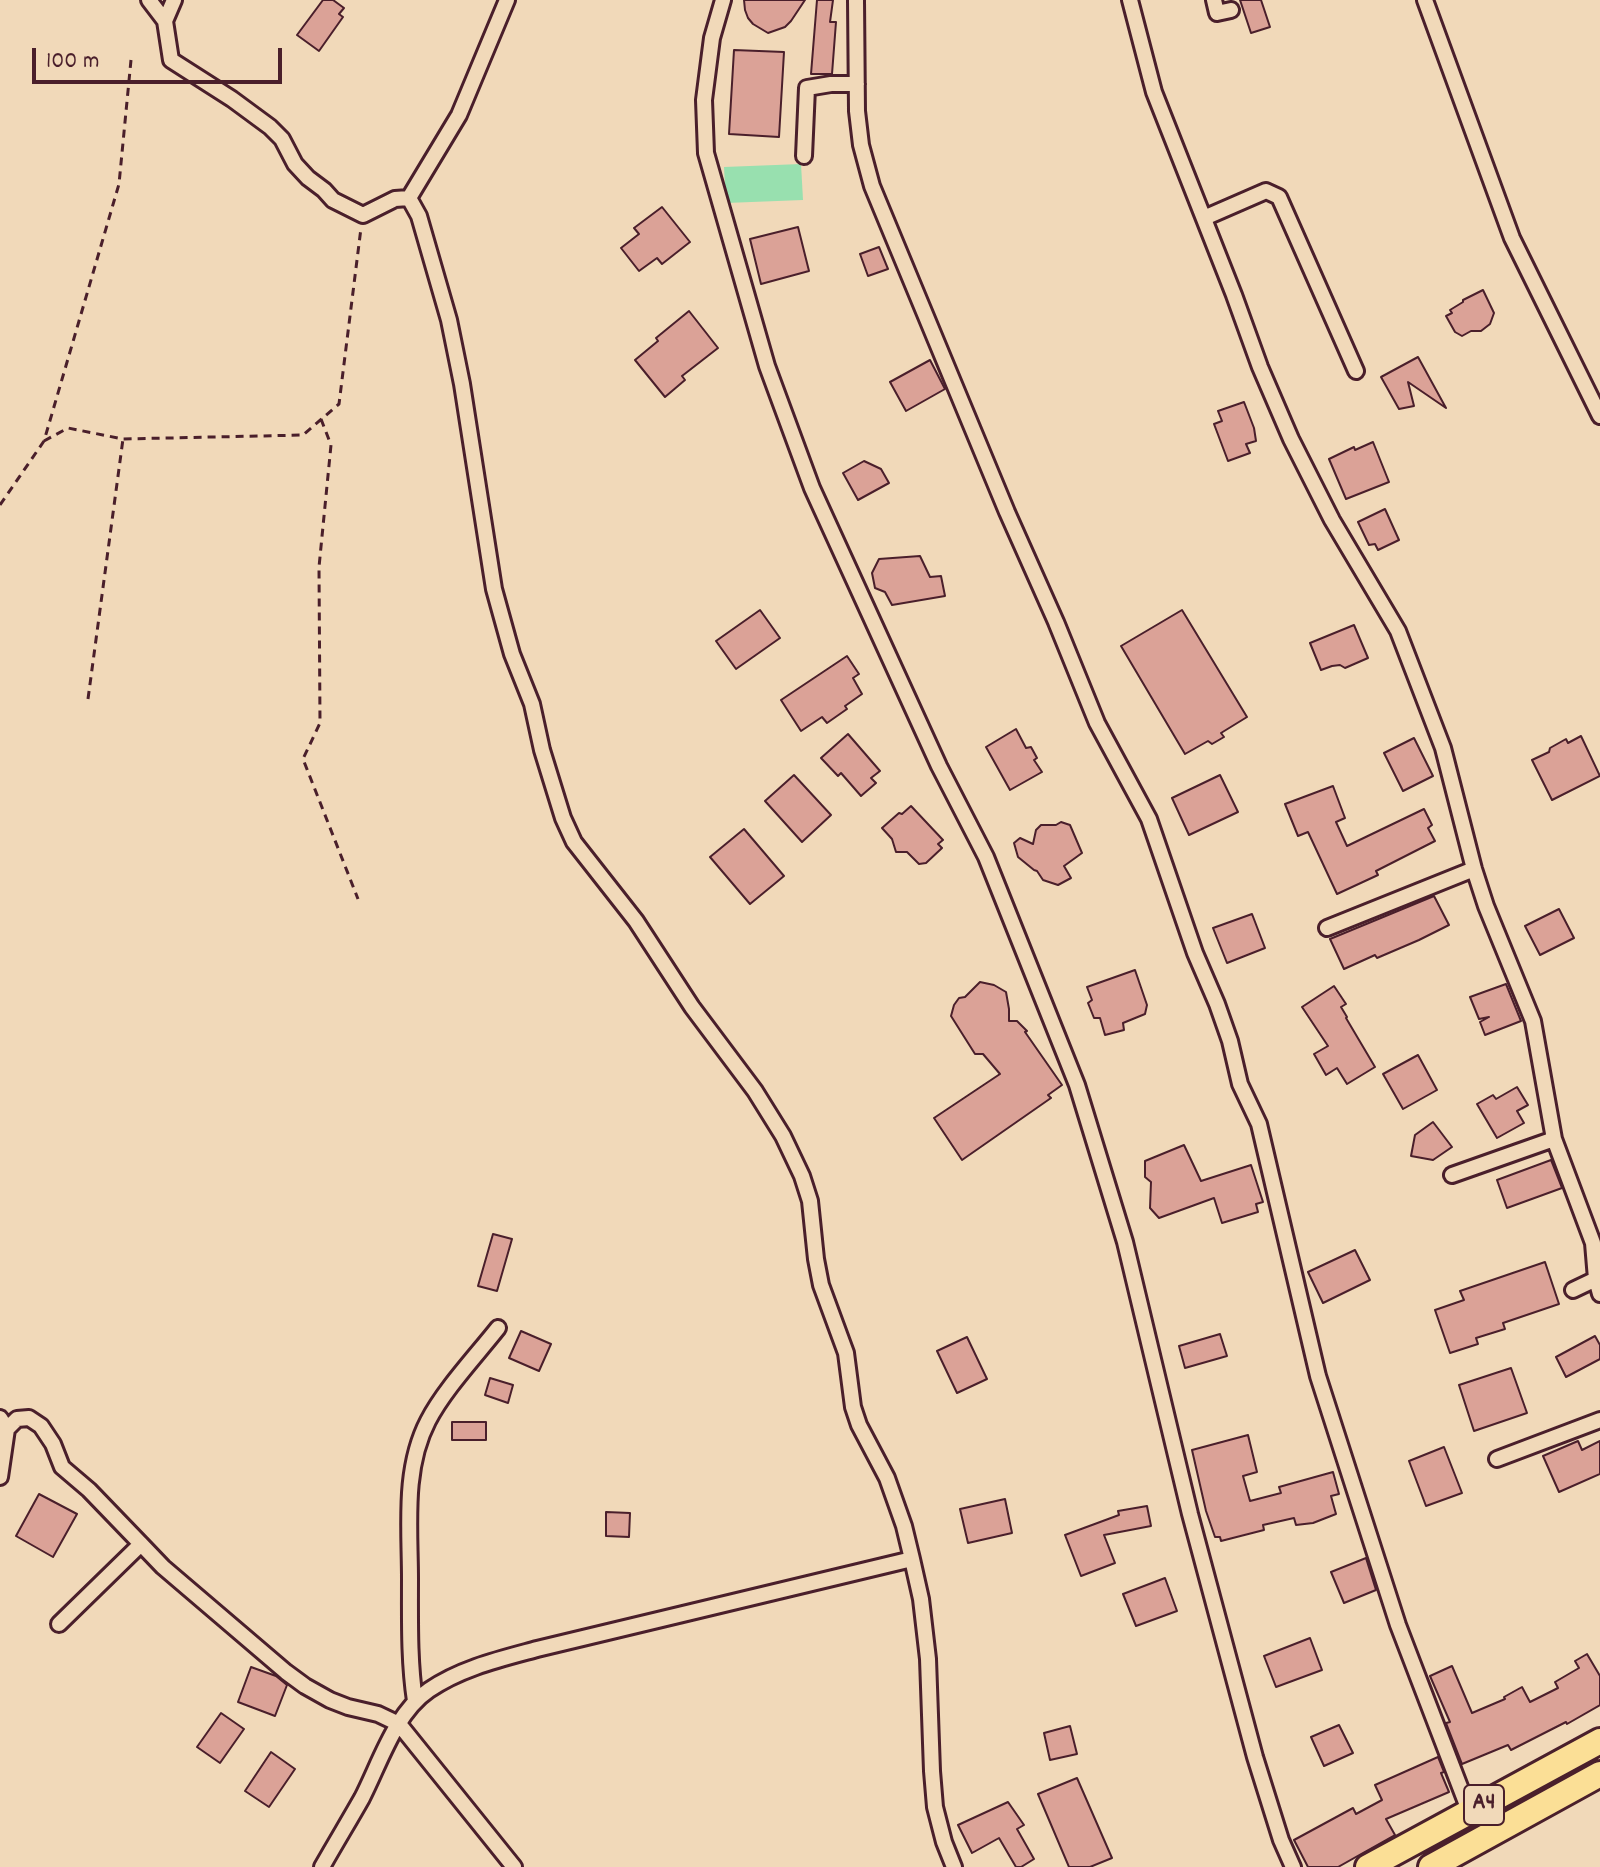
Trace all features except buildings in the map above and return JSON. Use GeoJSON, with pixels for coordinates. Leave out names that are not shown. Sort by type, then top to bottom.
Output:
{"type":"FeatureCollection","features":[{"type":"Feature","properties":{"kind":"highway","name":"A4"},"geometry":{"type":"LineString","coordinates":[[1368,1867],[1600,1741]]}},
{"type":"Feature","properties":{"kind":"highway","name":"A4"},"geometry":{"type":"LineString","coordinates":[[1431,1867],[1600,1774]]}},
{"type":"Feature","properties":{"kind":"street"},"geometry":{"type":"LineString","coordinates":[[149,0],[165,21],[171,60],[270,127],[282,139],[295,164],[333,200],[363,215],[395,199],[409,198]]}},
{"type":"Feature","properties":{"kind":"street"},"geometry":{"type":"LineString","coordinates":[[165,21],[174,0]]}},
{"type":"Feature","properties":{"kind":"street"},"geometry":{"type":"LineString","coordinates":[[409,198],[459,115],[507,0]]}},
{"type":"Feature","properties":{"kind":"street"},"geometry":{"type":"LineString","coordinates":[[723,0],[712,38],[704,100],[706,153],[767,366],[812,488],[939,766],[986,857],[1077,1085],[1125,1242],[1190,1514],[1255,1757],[1281,1840],[1293,1867]]}},
{"type":"Feature","properties":{"kind":"street"},"geometry":{"type":"LineString","coordinates":[[856,0],[857,111],[861,145],[872,186],[1097,723],[1149,819],[1195,953],[1226,1029],[1240,1084],[1259,1124],[1327,1406],[1398,1625],[1470,1813]]}},
{"type":"Feature","properties":{"kind":"street"},"geometry":{"type":"LineString","coordinates":[[1130,0],[1154,92],[1260,367],[1291,439],[1332,520],[1398,631],[1443,748],[1486,906],[1533,1021],[1554,1139],[1593,1243],[1600,1294]]}},
{"type":"Feature","properties":{"kind":"street"},"geometry":{"type":"LineString","coordinates":[[1214,0],[1217,13],[1231,10]]}},
{"type":"Feature","properties":{"kind":"street"},"geometry":{"type":"LineString","coordinates":[[1425,0],[1512,238],[1600,416]]}},
{"type":"Feature","properties":{"kind":"street"},"geometry":{"type":"LineString","coordinates":[[804,156],[807,88],[857,84]]}},
{"type":"Feature","properties":{"kind":"street"},"geometry":{"type":"LineString","coordinates":[[1204,218],[1266,191],[1279,197],[1356,371]]}},
{"type":"Feature","properties":{"kind":"street"},"geometry":{"type":"LineString","coordinates":[[409,198],[419,216],[449,320],[494,589],[512,654],[532,704],[558,803],[574,842],[636,921],[692,1007],[755,1091],[792,1153],[810,1201],[821,1285],[846,1353],[853,1407],[887,1478],[921,1599],[928,1659],[935,1807],[954,1867]]}},
{"type":"Feature","properties":{"kind":"street"},"geometry":{"type":"LineString","coordinates":[[1327,928],[1474,869]]}},
{"type":"Feature","properties":{"kind":"street"},"geometry":{"type":"LineString","coordinates":[[1452,1175],[1554,1139]]}},
{"type":"Feature","properties":{"kind":"street"},"geometry":{"type":"LineString","coordinates":[[1573,1290],[1596,1279]]}},
{"type":"Feature","properties":{"kind":"street"},"geometry":{"type":"LineString","coordinates":[[415,1701],[410,1665],[410,1496],[413,1465],[428,1420],[498,1328]]}},
{"type":"Feature","properties":{"kind":"street"},"geometry":{"type":"LineString","coordinates":[[0,1477],[3,1424],[29,1418],[41,1426],[53,1444],[62,1467],[89,1490],[163,1567],[286,1672],[330,1700],[378,1714],[399,1724],[514,1867]]}},
{"type":"Feature","properties":{"kind":"street"},"geometry":{"type":"LineString","coordinates":[[1497,1459],[1600,1420]]}},
{"type":"Feature","properties":{"kind":"street"},"geometry":{"type":"LineString","coordinates":[[59,1624],[141,1544]]}},
{"type":"Feature","properties":{"kind":"street"},"geometry":{"type":"LineString","coordinates":[[322,1867],[399,1724],[415,1701],[456,1675],[499,1660],[912,1559]]}},
{"type":"Feature","properties":{"kind":"path"},"geometry":{"type":"LineString","coordinates":[[0,505],[44,441],[119,184],[131,60]]}},
{"type":"Feature","properties":{"kind":"path"},"geometry":{"type":"LineString","coordinates":[[44,441],[68,428],[123,439],[303,435],[339,404],[363,215]]}},
{"type":"Feature","properties":{"kind":"path"},"geometry":{"type":"LineString","coordinates":[[321,419],[331,445],[319,567],[320,723],[303,759],[358,899]]}},
{"type":"Feature","properties":{"kind":"path"},"geometry":{"type":"LineString","coordinates":[[88,699],[123,439]]}},
{"type":"Feature","properties":{"kind":"green space"},"geometry":{"type":"Polygon","coordinates":[[[801,164],[803,200],[726,203],[724,167],[801,164]]]}}]}
